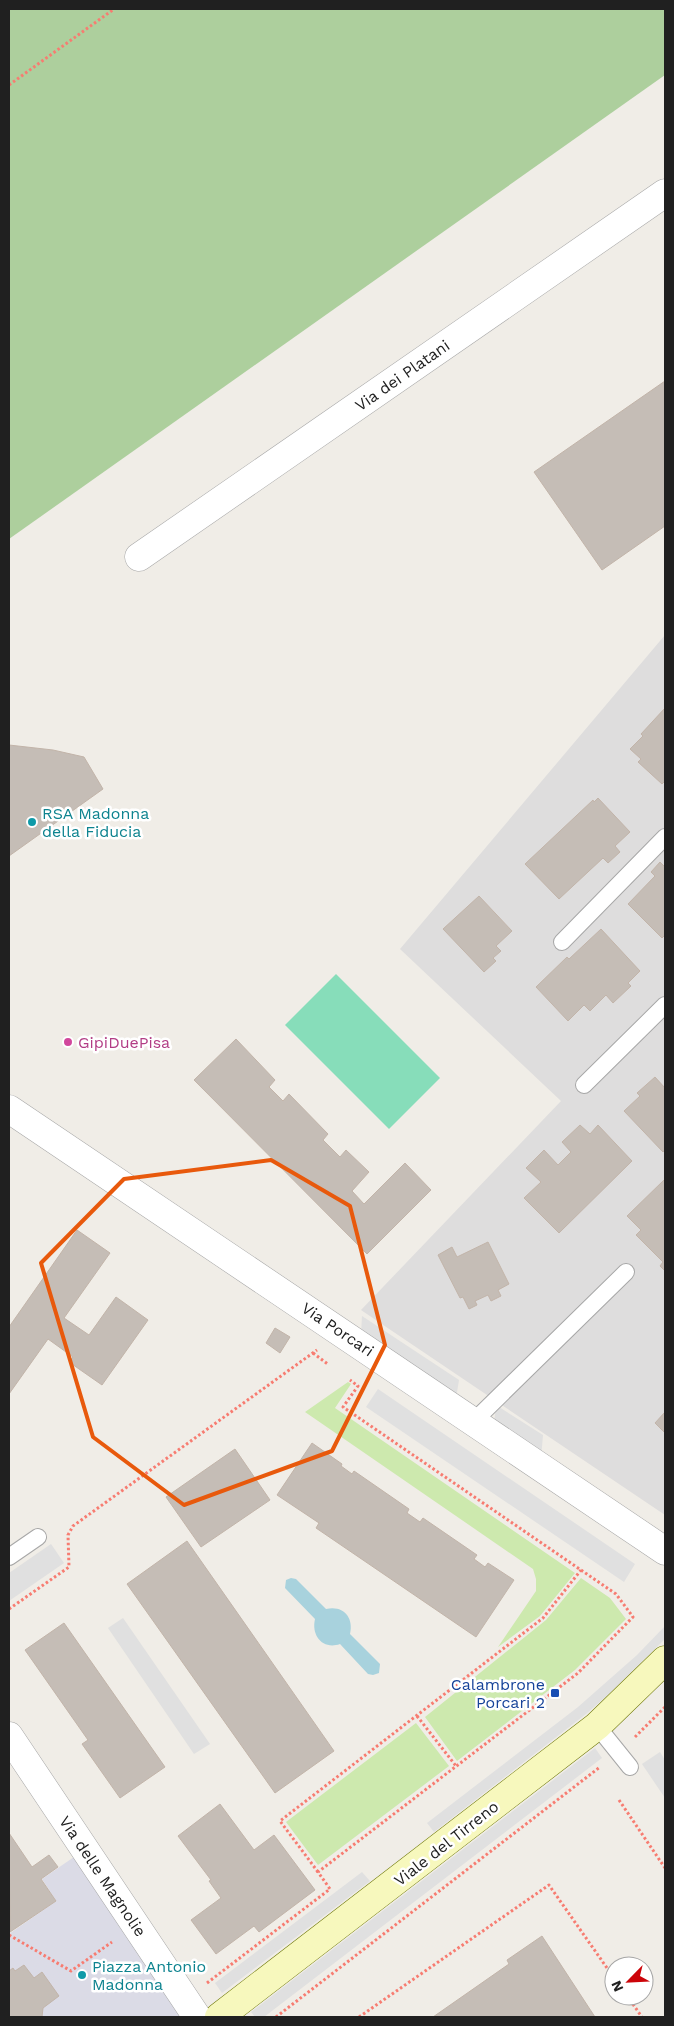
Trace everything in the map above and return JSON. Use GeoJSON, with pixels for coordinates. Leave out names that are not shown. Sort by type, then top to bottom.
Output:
{"type":"FeatureCollection","features":[{"type":"Feature","properties":{"kind":"main road","name":"Viale del Tirreno"},"geometry":{"type":"LineString","coordinates":[[219,2017],[597,1726],[665,1660]]}},
{"type":"Feature","properties":{"kind":"street","name":"Via dei Platani"},"geometry":{"type":"LineString","coordinates":[[139,557],[665,193]]}},
{"type":"Feature","properties":{"kind":"street","name":"Via Porcari"},"geometry":{"type":"LineString","coordinates":[[9,1109],[665,1551]]}},
{"type":"Feature","properties":{"kind":"street","name":"Via delle Magnolie"},"geometry":{"type":"LineString","coordinates":[[9,1736],[197,2017]]}},
{"type":"Feature","properties":{"kind":"lane"},"geometry":{"type":"LineString","coordinates":[[562,942],[665,837]]}},
{"type":"Feature","properties":{"kind":"lane"},"geometry":{"type":"LineString","coordinates":[[584,1085],[665,1006]]}},
{"type":"Feature","properties":{"kind":"lane"},"geometry":{"type":"LineString","coordinates":[[474,1421],[626,1272]]}},
{"type":"Feature","properties":{"kind":"lane"},"geometry":{"type":"LineString","coordinates":[[9,1557],[38,1537]]}},
{"type":"Feature","properties":{"kind":"lane"},"geometry":{"type":"LineString","coordinates":[[597,1726],[630,1766]]}},
{"type":"Feature","properties":{"kind":"path"},"geometry":{"type":"LineString","coordinates":[[9,85],[114,9]]}},
{"type":"Feature","properties":{"kind":"path"},"geometry":{"type":"LineString","coordinates":[[9,1610],[70,1567],[68,1535],[73,1526],[342,1332]]}},
{"type":"Feature","properties":{"kind":"path"},"geometry":{"type":"LineString","coordinates":[[313,1353],[329,1364]]}},
{"type":"Feature","properties":{"kind":"path"},"geometry":{"type":"LineString","coordinates":[[318,1872],[578,1673],[633,1617],[616,1594],[343,1408],[358,1386],[350,1380]]}},
{"type":"Feature","properties":{"kind":"path"},"geometry":{"type":"LineString","coordinates":[[206,1984],[330,1889],[280,1820],[543,1618],[581,1570]]}},
{"type":"Feature","properties":{"kind":"path"},"geometry":{"type":"LineString","coordinates":[[276,2017],[618,1753],[665,1707]]}},
{"type":"Feature","properties":{"kind":"path"},"geometry":{"type":"LineString","coordinates":[[416,1716],[456,1766]]}},
{"type":"Feature","properties":{"kind":"path"},"geometry":{"type":"LineString","coordinates":[[620,1800],[665,1868]]}},
{"type":"Feature","properties":{"kind":"path"},"geometry":{"type":"LineString","coordinates":[[359,2017],[549,1885],[604,1964]]}},
{"type":"Feature","properties":{"kind":"path"},"geometry":{"type":"LineString","coordinates":[[9,1935],[71,1971],[119,1937]]}},
{"type":"Feature","properties":{"kind":"path"},"geometry":{"type":"LineString","coordinates":[[634,2006],[642,2017]]}},
{"type":"Feature","properties":{"kind":"highlighted area"},"geometry":{"type":"Polygon","coordinates":[[[271,1160],[350,1206],[385,1345],[332,1451],[184,1505],[93,1437],[41,1263],[124,1179],[271,1160]]]}},
{"type":"Feature","properties":{"kind":"shaded area"},"geometry":{"type":"Polygon","coordinates":[[[665,635],[665,1515],[361,1310],[561,1101],[400,949],[665,635]]]}},
{"type":"Feature","properties":{"kind":"shaded area"},"geometry":{"type":"Polygon","coordinates":[[[362,1316],[459,1380],[456,1398],[361,1335],[362,1316]]]}},
{"type":"Feature","properties":{"kind":"shaded area"},"geometry":{"type":"Polygon","coordinates":[[[378,1389],[635,1564],[624,1582],[366,1407],[378,1389]]]}},
{"type":"Feature","properties":{"kind":"shaded area"},"geometry":{"type":"Polygon","coordinates":[[[496,1405],[543,1435],[541,1458],[494,1425],[496,1405]]]}},
{"type":"Feature","properties":{"kind":"shaded area"},"geometry":{"type":"Polygon","coordinates":[[[51,1544],[64,1563],[9,1601],[9,1573],[51,1544]]]}},
{"type":"Feature","properties":{"kind":"shaded area"},"geometry":{"type":"Polygon","coordinates":[[[123,1618],[210,1744],[194,1754],[108,1628],[123,1618]]]}},
{"type":"Feature","properties":{"kind":"shaded area"},"geometry":{"type":"Polygon","coordinates":[[[665,1626],[665,1639],[609,1694],[434,1832],[427,1823],[578,1707],[637,1655],[665,1626]]]}},
{"type":"Feature","properties":{"kind":"shaded area"},"geometry":{"type":"Polygon","coordinates":[[[595,1748],[602,1758],[264,2017],[255,2017],[251,2012],[595,1748]]]}},
{"type":"Feature","properties":{"kind":"shaded area"},"geometry":{"type":"Polygon","coordinates":[[[660,1752],[665,1760],[665,1798],[642,1764],[660,1752]]]}},
{"type":"Feature","properties":{"kind":"shaded area","name":"Piazza Antonio Madonna"},"geometry":{"type":"Polygon","coordinates":[[[74,1857],[183,2017],[9,2017],[9,1934],[56,1901],[42,1879],[74,1857]]]}},
{"type":"Feature","properties":{"kind":"shaded area"},"geometry":{"type":"Polygon","coordinates":[[[362,1872],[370,1881],[222,1993],[215,1983],[362,1872]]]}},
{"type":"Feature","properties":{"kind":"green space"},"geometry":{"type":"Polygon","coordinates":[[[9,9],[665,9],[665,75],[9,539],[9,9]]]}},
{"type":"Feature","properties":{"kind":"green space"},"geometry":{"type":"Polygon","coordinates":[[[336,974],[440,1078],[389,1129],[285,1025],[336,974]]]}},
{"type":"Feature","properties":{"kind":"green space"},"geometry":{"type":"Polygon","coordinates":[[[348,1382],[351,1384],[335,1408],[575,1573],[540,1616],[498,1647],[536,1591],[536,1579],[533,1569],[305,1412],[348,1382]]]}},
{"type":"Feature","properties":{"kind":"green space"},"geometry":{"type":"Polygon","coordinates":[[[581,1578],[610,1598],[626,1619],[575,1670],[457,1761],[425,1717],[546,1620],[581,1578]]]}},
{"type":"Feature","properties":{"kind":"green space"},"geometry":{"type":"Polygon","coordinates":[[[416,1723],[449,1766],[318,1865],[286,1822],[416,1723]]]}},
{"type":"Feature","properties":{"kind":"water"},"geometry":{"type":"Polygon","coordinates":[[[296,1579],[326,1609],[337,1609],[346,1614],[350,1622],[350,1634],[380,1664],[379,1673],[368,1674],[340,1644],[328,1645],[320,1640],[315,1631],[315,1619],[285,1588],[286,1580],[296,1579]]]}},
{"type":"Feature","properties":{"kind":"building"},"geometry":{"type":"Polygon","coordinates":[[[665,381],[665,526],[602,570],[534,472],[665,381]]]}},
{"type":"Feature","properties":{"kind":"building"},"geometry":{"type":"Polygon","coordinates":[[[665,708],[665,781],[662,784],[638,762],[641,759],[630,749],[665,708]]]}},
{"type":"Feature","properties":{"kind":"building","name":"RSA Madonna della Fiducia"},"geometry":{"type":"Polygon","coordinates":[[[9,745],[53,750],[84,757],[103,789],[9,856],[9,745]]]}},
{"type":"Feature","properties":{"kind":"building"},"geometry":{"type":"Polygon","coordinates":[[[598,798],[630,832],[615,846],[620,852],[608,863],[603,858],[559,899],[525,864],[593,800],[594,802],[598,798]]]}},
{"type":"Feature","properties":{"kind":"building"},"geometry":{"type":"Polygon","coordinates":[[[660,862],[665,867],[665,935],[662,938],[628,904],[655,876],[651,872],[660,862]]]}},
{"type":"Feature","properties":{"kind":"building"},"geometry":{"type":"Polygon","coordinates":[[[479,896],[512,931],[496,946],[501,951],[493,958],[496,961],[484,972],[443,929],[479,896]]]}},
{"type":"Feature","properties":{"kind":"building"},"geometry":{"type":"Polygon","coordinates":[[[601,929],[640,971],[628,983],[631,986],[613,1003],[606,995],[590,1011],[584,1005],[568,1021],[536,987],[567,957],[569,959],[601,929]]]}},
{"type":"Feature","properties":{"kind":"building"},"geometry":{"type":"Polygon","coordinates":[[[236,1039],[275,1080],[269,1087],[283,1101],[289,1094],[328,1134],[323,1140],[340,1157],[346,1150],[369,1172],[352,1191],[364,1204],[405,1163],[431,1190],[367,1254],[194,1080],[236,1039]]]}},
{"type":"Feature","properties":{"kind":"building"},"geometry":{"type":"Polygon","coordinates":[[[655,1077],[665,1088],[665,1150],[663,1152],[624,1111],[640,1096],[637,1093],[655,1077]]]}},
{"type":"Feature","properties":{"kind":"building"},"geometry":{"type":"Polygon","coordinates":[[[580,1125],[590,1134],[598,1125],[632,1161],[559,1233],[524,1198],[541,1182],[526,1168],[544,1150],[558,1165],[571,1152],[562,1142],[580,1125]]]}},
{"type":"Feature","properties":{"kind":"building"},"geometry":{"type":"Polygon","coordinates":[[[664,1180],[665,1271],[660,1266],[663,1262],[636,1235],[641,1230],[627,1216],[664,1180]]]}},
{"type":"Feature","properties":{"kind":"building"},"geometry":{"type":"Polygon","coordinates":[[[77,1230],[110,1253],[64,1318],[89,1335],[116,1297],[148,1320],[102,1385],[69,1362],[73,1357],[48,1339],[9,1394],[9,1327],[77,1230]]]}},
{"type":"Feature","properties":{"kind":"building"},"geometry":{"type":"Polygon","coordinates":[[[488,1242],[509,1284],[498,1290],[501,1296],[491,1301],[488,1295],[475,1301],[477,1305],[469,1309],[463,1297],[460,1298],[438,1255],[452,1247],[457,1257],[488,1242]]]}},
{"type":"Feature","properties":{"kind":"building"},"geometry":{"type":"Polygon","coordinates":[[[275,1328],[290,1337],[280,1353],[266,1343],[275,1328]]]}},
{"type":"Feature","properties":{"kind":"building"},"geometry":{"type":"Polygon","coordinates":[[[665,1412],[665,1433],[655,1423],[665,1412]]]}},
{"type":"Feature","properties":{"kind":"building"},"geometry":{"type":"Polygon","coordinates":[[[312,1443],[342,1464],[341,1466],[352,1474],[354,1471],[409,1509],[407,1513],[420,1522],[423,1518],[477,1555],[474,1559],[485,1567],[488,1563],[514,1580],[476,1637],[316,1528],[319,1523],[277,1495],[312,1443]]]}},
{"type":"Feature","properties":{"kind":"building"},"geometry":{"type":"Polygon","coordinates":[[[235,1449],[270,1500],[201,1547],[166,1497],[235,1449]]]}},
{"type":"Feature","properties":{"kind":"building"},"geometry":{"type":"Polygon","coordinates":[[[187,1541],[334,1751],[275,1793],[127,1584],[187,1541]]]}},
{"type":"Feature","properties":{"kind":"building"},"geometry":{"type":"Polygon","coordinates":[[[64,1623],[165,1767],[120,1798],[82,1744],[88,1740],[25,1650],[64,1623]]]}},
{"type":"Feature","properties":{"kind":"building"},"geometry":{"type":"Polygon","coordinates":[[[220,1804],[254,1850],[274,1835],[315,1890],[259,1932],[254,1926],[216,1954],[191,1920],[221,1898],[209,1881],[211,1880],[178,1836],[220,1804]]]}},
{"type":"Feature","properties":{"kind":"building"},"geometry":{"type":"Polygon","coordinates":[[[9,1833],[32,1867],[49,1855],[58,1867],[41,1879],[56,1901],[10,1932],[9,1833]]]}},
{"type":"Feature","properties":{"kind":"building"},"geometry":{"type":"Polygon","coordinates":[[[542,1936],[595,2017],[433,2017],[509,1964],[507,1960],[542,1936]]]}},
{"type":"Feature","properties":{"kind":"building"},"geometry":{"type":"Polygon","coordinates":[[[24,1965],[34,1978],[42,1972],[59,1996],[43,2008],[42,2017],[9,2017],[9,1971],[13,1968],[15,1971],[24,1965]]]}},
{"type":"Feature","properties":{"kind":"place","name":"RSA Madonna della Fiducia"},"geometry":{"type":"Point","coordinates":[32,822]}},
{"type":"Feature","properties":{"kind":"place","name":"GipiDuePisa"},"geometry":{"type":"Point","coordinates":[68,1042]}},
{"type":"Feature","properties":{"kind":"place","name":"Calambrone Porcari 2"},"geometry":{"type":"Point","coordinates":[555,1693]}},
{"type":"Feature","properties":{"kind":"place","name":"Piazza Antonio Madonna"},"geometry":{"type":"Point","coordinates":[82,1975]}}]}
